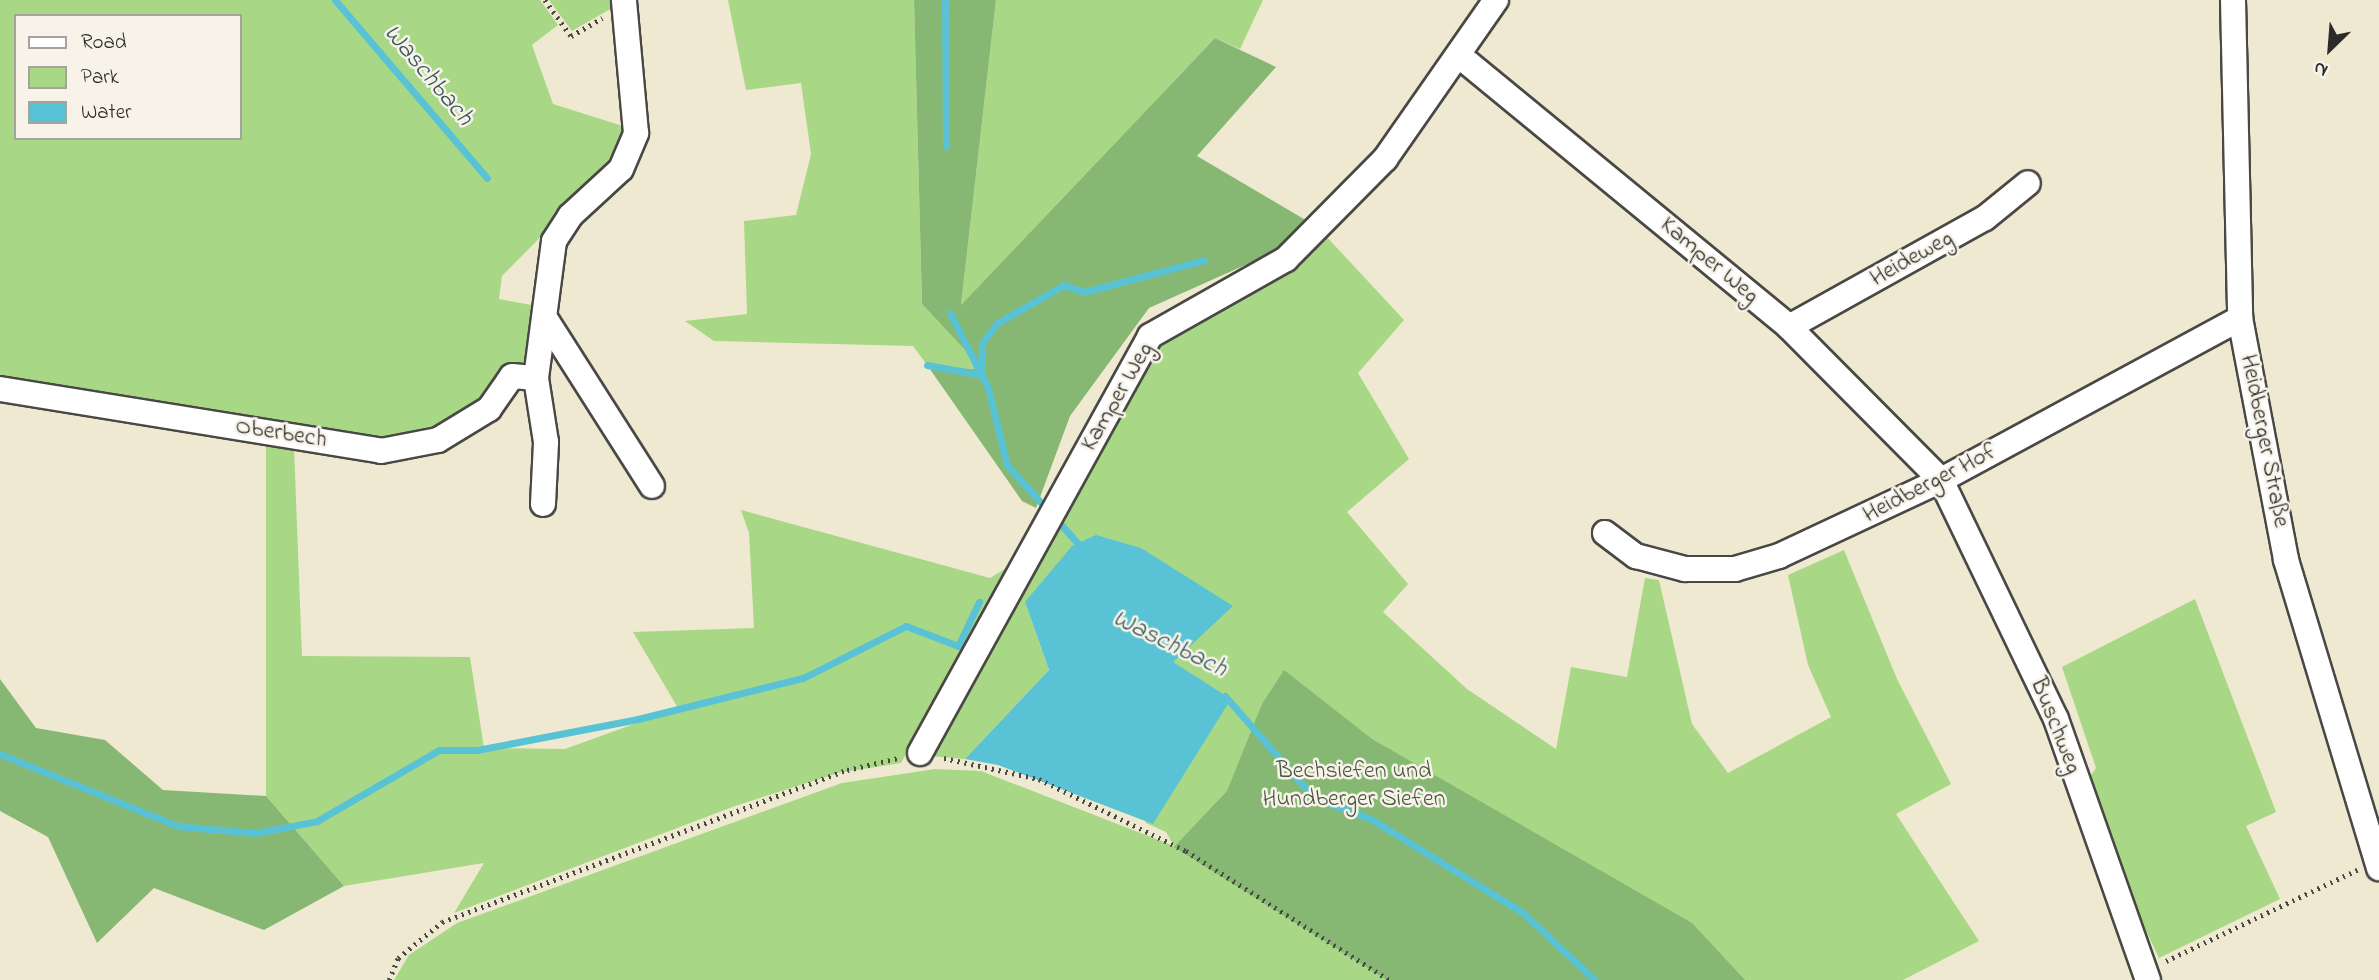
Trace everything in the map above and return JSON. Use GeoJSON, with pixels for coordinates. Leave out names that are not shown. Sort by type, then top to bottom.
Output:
{"type":"FeatureCollection","features":[{"type":"Feature","properties":{"kind":"street","name":"Kamper Weg"},"geometry":{"type":"LineString","coordinates":[[920,753],[1150,336],[1286,259],[1385,159],[1461,58],[1496,0]]}},
{"type":"Feature","properties":{"kind":"street","name":"Heidberger Straße"},"geometry":{"type":"LineString","coordinates":[[2233,0],[2241,318],[2287,560],[2378,864]]}},
{"type":"Feature","properties":{"kind":"street"},"geometry":{"type":"LineString","coordinates":[[543,504],[546,442],[536,378],[554,241],[570,216],[621,169],[636,133],[624,3]]}},
{"type":"Feature","properties":{"kind":"street","name":"Kamper Weg"},"geometry":{"type":"LineString","coordinates":[[1461,58],[1789,327],[1941,480]]}},
{"type":"Feature","properties":{"kind":"street","name":"Heideweg"},"geometry":{"type":"LineString","coordinates":[[1789,327],[1985,218],[2028,183]]}},
{"type":"Feature","properties":{"kind":"street"},"geometry":{"type":"LineString","coordinates":[[545,318],[652,486]]}},
{"type":"Feature","properties":{"kind":"street","name":"Heidberger Hof"},"geometry":{"type":"LineString","coordinates":[[1605,533],[1636,556],[1685,569],[1735,569],[1779,556],[1941,480],[2241,318]]}},
{"type":"Feature","properties":{"kind":"street","name":"Oberbech"},"geometry":{"type":"LineString","coordinates":[[0,389],[381,450],[438,440],[489,409],[512,376],[536,378]]}},
{"type":"Feature","properties":{"kind":"street","name":"Buschweg"},"geometry":{"type":"LineString","coordinates":[[1941,480],[2056,719],[2147,975]]}},
{"type":"Feature","properties":{"kind":"path"},"geometry":{"type":"LineString","coordinates":[[545,0],[571,36],[624,3]]}},
{"type":"Feature","properties":{"kind":"path"},"geometry":{"type":"LineString","coordinates":[[389,980],[398,958],[442,922],[846,770],[920,753],[1039,779],[1186,851],[1389,980]]}},
{"type":"Feature","properties":{"kind":"path"},"geometry":{"type":"LineString","coordinates":[[2147,975],[2378,864]]}},
{"type":"Feature","properties":{"kind":"green space"},"geometry":{"type":"Polygon","coordinates":[[[0,0],[540,0],[558,25],[532,45],[553,104],[626,127],[622,155],[502,276],[499,299],[537,306],[525,366],[440,429],[394,443],[0,381],[0,0]]]}},
{"type":"Feature","properties":{"kind":"green space"},"geometry":{"type":"Polygon","coordinates":[[[549,0],[611,0],[612,8],[572,31],[549,0]]]}},
{"type":"Feature","properties":{"kind":"green space"},"geometry":{"type":"Polygon","coordinates":[[[728,0],[914,0],[922,304],[985,370],[927,365],[913,346],[714,341],[685,321],[747,314],[744,221],[796,215],[811,154],[801,83],[746,90],[728,0]]]}},
{"type":"Feature","properties":{"kind":"green space"},"geometry":{"type":"Polygon","coordinates":[[[914,0],[996,0],[961,305],[1215,38],[1276,67],[1197,156],[1309,222],[1272,253],[1149,308],[1070,416],[1036,508],[1022,501],[927,365],[984,370],[922,304],[914,0]]]}},
{"type":"Feature","properties":{"kind":"green space"},"geometry":{"type":"Polygon","coordinates":[[[996,0],[1263,0],[1240,49],[1215,38],[961,305],[996,0]]]}},
{"type":"Feature","properties":{"kind":"green space","name":"Bechsiefen und Hundberger Siefen"},"geometry":{"type":"Polygon","coordinates":[[[1325,235],[1404,320],[1358,373],[1409,459],[1347,512],[1408,584],[1383,612],[1467,689],[1556,749],[1571,667],[1627,677],[1645,578],[1659,580],[1692,724],[1728,773],[1831,717],[1808,665],[1788,575],[1844,550],[1897,679],[1951,784],[1896,814],[1979,941],[1903,980],[394,980],[409,955],[457,923],[842,783],[935,769],[981,771],[1174,846],[1166,832],[1146,823],[1025,602],[1049,670],[965,759],[930,756],[1162,324],[1325,235]]]}},
{"type":"Feature","properties":{"kind":"green space"},"geometry":{"type":"Polygon","coordinates":[[[266,442],[294,446],[302,656],[470,657],[484,748],[565,749],[678,708],[633,632],[754,628],[749,533],[741,510],[990,578],[1008,567],[901,763],[838,773],[735,806],[454,913],[484,863],[344,886],[266,796],[266,442]]]}},
{"type":"Feature","properties":{"kind":"green space"},"geometry":{"type":"Polygon","coordinates":[[[2195,599],[2276,812],[2246,826],[2280,899],[2159,958],[2131,899],[2089,778],[2096,768],[2062,667],[2195,599]]]}},
{"type":"Feature","properties":{"kind":"green space","name":"Bechsiefen und Hundberger Siefen"},"geometry":{"type":"Polygon","coordinates":[[[1284,670],[1372,739],[1692,923],[1745,980],[1387,980],[1174,847],[1227,791],[1262,704],[1284,670]]]}},
{"type":"Feature","properties":{"kind":"green space"},"geometry":{"type":"Polygon","coordinates":[[[0,679],[36,728],[105,740],[163,790],[266,796],[344,886],[264,930],[154,888],[97,943],[48,837],[0,811],[0,679]]]}},
{"type":"Feature","properties":{"kind":"water"},"geometry":{"type":"Polygon","coordinates":[[[1096,535],[1141,548],[1233,606],[1173,662],[1231,699],[1153,824],[998,765],[965,759],[1049,670],[1025,602],[1072,546],[1096,535]]]}},
{"type":"Feature","properties":{"kind":"waterway","name":"Waschbach"},"geometry":{"type":"LineString","coordinates":[[335,0],[487,178]]}},
{"type":"Feature","properties":{"kind":"waterway"},"geometry":{"type":"LineString","coordinates":[[945,0],[946,146]]}},
{"type":"Feature","properties":{"kind":"waterway"},"geometry":{"type":"LineString","coordinates":[[981,371],[982,343],[997,323],[1064,285],[1084,292],[1204,260]]}},
{"type":"Feature","properties":{"kind":"waterway","name":"Waschbach"},"geometry":{"type":"LineString","coordinates":[[950,313],[988,388],[1007,465],[1082,548]]}},
{"type":"Feature","properties":{"kind":"waterway","name":"Waschbach"},"geometry":{"type":"LineString","coordinates":[[927,365],[982,375]]}},
{"type":"Feature","properties":{"kind":"waterway"},"geometry":{"type":"LineString","coordinates":[[0,754],[177,826],[256,833],[317,821],[439,750],[477,750],[638,719],[803,678],[906,626],[958,646],[979,602]]}},
{"type":"Feature","properties":{"kind":"waterway","name":"Waschbach"},"geometry":{"type":"LineString","coordinates":[[1225,696],[1314,798],[1371,819],[1523,913],[1595,980]]}}]}
